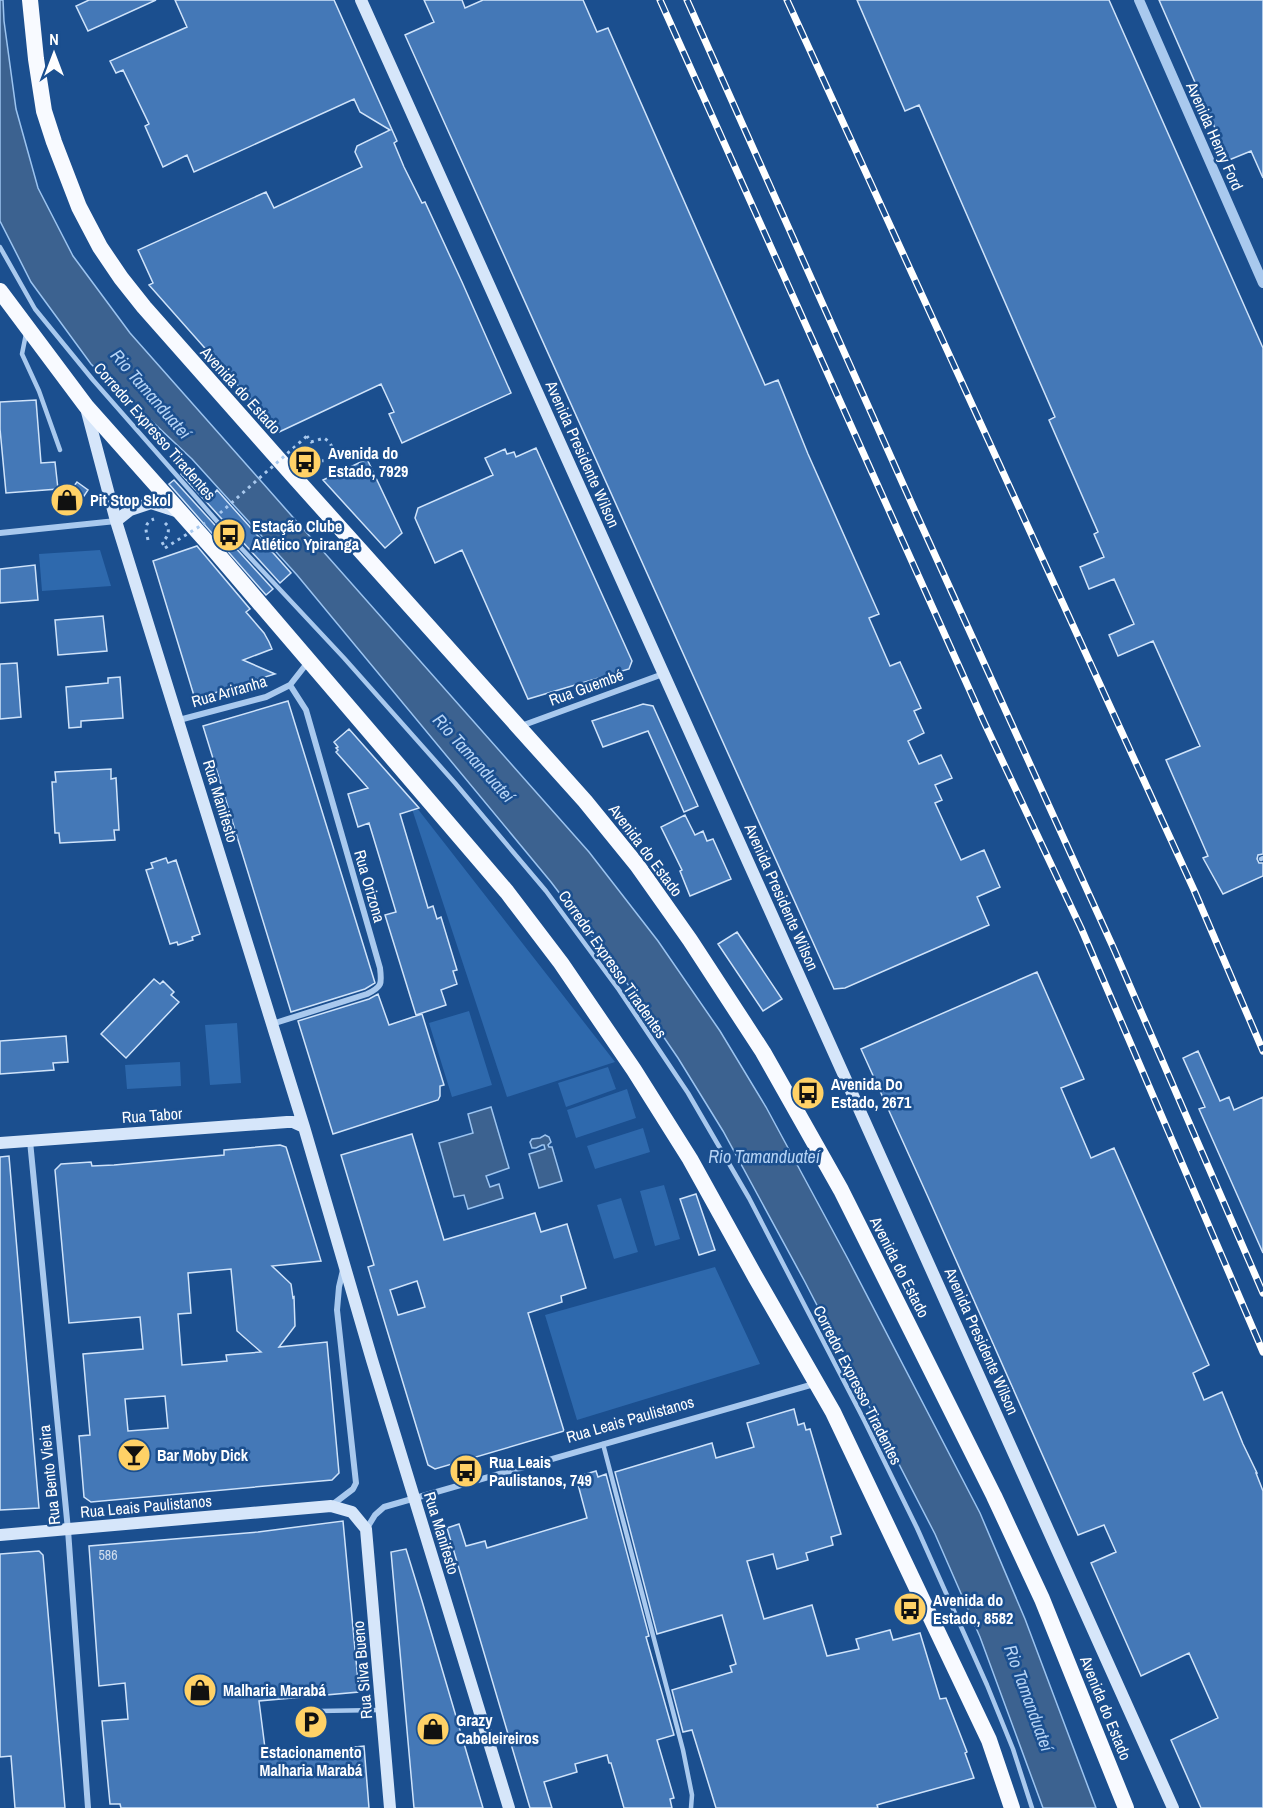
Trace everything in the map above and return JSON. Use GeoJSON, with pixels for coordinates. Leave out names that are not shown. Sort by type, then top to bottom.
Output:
{"type":"FeatureCollection","features":[{"type":"Feature","properties":{"kind":"highway","name":"Avenida do Estado"},"geometry":{"type":"LineString","coordinates":[[30,0],[36,59],[45,111],[79,207],[100,247],[144,307],[585,801],[630,856],[690,940],[763,1052],[841,1190],[994,1496],[1042,1599],[1126,1808]]}},
{"type":"Feature","properties":{"kind":"highway"},"geometry":{"type":"LineString","coordinates":[[0,291],[86,406],[309,660],[507,892],[561,963],[640,1079],[690,1159],[833,1412],[989,1740],[1012,1808]]}},
{"type":"Feature","properties":{"kind":"main road","name":"Avenida Presidente Wilson"},"geometry":{"type":"LineString","coordinates":[[361,0],[1173,1808]]}},
{"type":"Feature","properties":{"kind":"main road","name":"Rua Manifesto"},"geometry":{"type":"LineString","coordinates":[[86,406],[116,521],[304,1127],[414,1499],[509,1808]]}},
{"type":"Feature","properties":{"kind":"main road"},"geometry":{"type":"LineString","coordinates":[[116,521],[130,510],[151,503],[179,512]]}},
{"type":"Feature","properties":{"kind":"main road"},"geometry":{"type":"LineString","coordinates":[[282,1123],[290,1108],[293,1091]]}},
{"type":"Feature","properties":{"kind":"main road","name":"Rua Tabor"},"geometry":{"type":"LineString","coordinates":[[0,1143],[293,1122],[304,1127]]}},
{"type":"Feature","properties":{"kind":"main road"},"geometry":{"type":"LineString","coordinates":[[331,1506],[352,1512],[366,1529]]}},
{"type":"Feature","properties":{"kind":"main road","name":"Rua Leais Paulistanos"},"geometry":{"type":"LineString","coordinates":[[0,1535],[331,1506]]}},
{"type":"Feature","properties":{"kind":"main road","name":"Rua Silva Bueno"},"geometry":{"type":"LineString","coordinates":[[366,1529],[390,1808]]}},
{"type":"Feature","properties":{"kind":"street","name":"Avenida Henry Ford"},"geometry":{"type":"LineString","coordinates":[[1139,0],[1263,283]]}},
{"type":"Feature","properties":{"kind":"street"},"geometry":{"type":"LineString","coordinates":[[0,533],[116,521]]}},
{"type":"Feature","properties":{"kind":"street","name":"Rua Ariranha"},"geometry":{"type":"LineString","coordinates":[[179,720],[266,697],[290,685],[309,660]]}},
{"type":"Feature","properties":{"kind":"street","name":"Rua Guembé"},"geometry":{"type":"LineString","coordinates":[[518,726],[664,674]]}},
{"type":"Feature","properties":{"kind":"street","name":"Rua Orizona"},"geometry":{"type":"LineString","coordinates":[[272,1024],[367,994],[377,990],[381,985],[380,968],[306,710],[290,685]]}},
{"type":"Feature","properties":{"kind":"street","name":"Rua Bento Vieira"},"geometry":{"type":"LineString","coordinates":[[30,1141],[68,1530],[88,1808]]}},
{"type":"Feature","properties":{"kind":"street","name":"Rua Manifesto"},"geometry":{"type":"LineString","coordinates":[[331,1506],[353,1489],[356,1483],[337,1310],[344,1266]]}},
{"type":"Feature","properties":{"kind":"street","name":"Rua Leais Paulistanos"},"geometry":{"type":"LineString","coordinates":[[366,1529],[375,1515],[384,1507],[817,1383]]}},
{"type":"Feature","properties":{"kind":"lane","name":"Corredor Expresso Tiradentes"},"geometry":{"type":"LineString","coordinates":[[0,247],[35,309],[93,380],[229,535],[447,774],[546,891],[619,990],[681,1084],[749,1198],[864,1420],[992,1695],[1032,1808]]}},
{"type":"Feature","properties":{"kind":"lane"},"geometry":{"type":"LineString","coordinates":[[27,328],[22,354],[39,391],[60,450]]}},
{"type":"Feature","properties":{"kind":"lane"},"geometry":{"type":"LineString","coordinates":[[603,1444],[683,1750],[692,1795],[691,1808]]}},
{"type":"Feature","properties":{"kind":"lane"},"geometry":{"type":"LineString","coordinates":[[318,1711],[382,1710]]}},
{"type":"Feature","properties":{"kind":"path"},"geometry":{"type":"LineString","coordinates":[[215,516],[307,436],[311,442],[324,438],[331,442],[333,449],[330,459],[324,462],[319,461],[309,454]]}},
{"type":"Feature","properties":{"kind":"path"},"geometry":{"type":"LineString","coordinates":[[148,540],[145,529],[152,519],[164,521],[168,526],[167,538],[162,542],[165,548],[205,522]]}},
{"type":"Feature","properties":{"kind":"shaded area"},"geometry":{"type":"Polygon","coordinates":[[[100,550],[111,586],[42,591],[39,554],[100,550]]]}},
{"type":"Feature","properties":{"kind":"shaded area"},"geometry":{"type":"Polygon","coordinates":[[[417,808],[615,1062],[507,1097],[412,809],[417,808]]]}},
{"type":"Feature","properties":{"kind":"shaded area"},"geometry":{"type":"Polygon","coordinates":[[[469,1011],[492,1085],[452,1097],[429,1023],[469,1011]]]}},
{"type":"Feature","properties":{"kind":"shaded area"},"geometry":{"type":"Polygon","coordinates":[[[237,1023],[241,1083],[210,1085],[205,1025],[237,1023]]]}},
{"type":"Feature","properties":{"kind":"shaded area"},"geometry":{"type":"Polygon","coordinates":[[[180,1062],[181,1086],[127,1089],[125,1065],[180,1062]]]}},
{"type":"Feature","properties":{"kind":"shaded area"},"geometry":{"type":"Polygon","coordinates":[[[608,1067],[616,1089],[566,1107],[558,1083],[608,1067]]]}},
{"type":"Feature","properties":{"kind":"shaded area"},"geometry":{"type":"Polygon","coordinates":[[[627,1089],[636,1118],[576,1138],[567,1110],[627,1089]]]}},
{"type":"Feature","properties":{"kind":"shaded area"},"geometry":{"type":"Polygon","coordinates":[[[643,1128],[650,1152],[595,1169],[587,1146],[643,1128]]]}},
{"type":"Feature","properties":{"kind":"shaded area"},"geometry":{"type":"Polygon","coordinates":[[[664,1185],[680,1239],[655,1246],[640,1191],[664,1185]]]}},
{"type":"Feature","properties":{"kind":"shaded area"},"geometry":{"type":"Polygon","coordinates":[[[621,1198],[638,1252],[614,1259],[597,1205],[621,1198]]]}},
{"type":"Feature","properties":{"kind":"shaded area"},"geometry":{"type":"Polygon","coordinates":[[[715,1267],[760,1364],[577,1420],[545,1315],[715,1267]]]}},
{"type":"Feature","properties":{"kind":"water","name":"Rio Tamanduateí"},"geometry":{"type":"Polygon","coordinates":[[[0,0],[3,0],[16,109],[38,188],[73,256],[130,333],[589,852],[658,941],[720,1031],[766,1107],[848,1259],[980,1513],[1025,1619],[1096,1808],[1043,1808],[980,1637],[935,1534],[805,1282],[723,1131],[678,1058],[618,970],[551,882],[297,575],[192,459],[91,364],[31,282],[0,221],[0,0]]]}},
{"type":"Feature","properties":{"kind":"water"},"geometry":{"type":"Polygon","coordinates":[[[491,1107],[509,1168],[486,1176],[490,1187],[499,1184],[503,1198],[468,1209],[464,1195],[454,1197],[439,1143],[473,1133],[468,1114],[491,1107]]]}},
{"type":"Feature","properties":{"kind":"water"},"geometry":{"type":"Polygon","coordinates":[[[545,1135],[551,1142],[548,1145],[552,1147],[562,1181],[539,1188],[529,1154],[545,1149],[544,1145],[532,1148],[530,1142],[532,1139],[545,1135]]]}},
{"type":"Feature","properties":{"kind":"building"},"geometry":{"type":"Polygon","coordinates":[[[89,0],[156,0],[88,31],[76,6],[89,0]]]}},
{"type":"Feature","properties":{"kind":"building"},"geometry":{"type":"Polygon","coordinates":[[[175,0],[334,0],[397,141],[394,143],[404,167],[422,203],[425,202],[511,393],[402,443],[389,414],[394,412],[381,384],[279,432],[149,285],[153,283],[138,250],[266,192],[274,208],[362,167],[355,152],[357,146],[390,130],[360,112],[354,99],[194,172],[187,155],[163,167],[145,126],[149,124],[123,70],[116,73],[110,61],[187,27],[175,0]]]}},
{"type":"Feature","properties":{"kind":"building"},"geometry":{"type":"Polygon","coordinates":[[[424,0],[462,0],[465,8],[483,0],[583,0],[597,32],[608,28],[765,385],[778,380],[879,614],[869,618],[890,666],[900,662],[921,708],[914,711],[924,733],[908,741],[919,764],[941,755],[952,778],[935,785],[942,800],[935,803],[961,860],[984,850],[1000,887],[977,897],[989,925],[845,988],[834,989],[405,35],[434,22],[424,0]]]}},
{"type":"Feature","properties":{"kind":"building"},"geometry":{"type":"Polygon","coordinates":[[[857,0],[1109,0],[1263,348],[1263,854],[1258,855],[1257,859],[1259,863],[1263,863],[1263,876],[1223,894],[1203,858],[1208,856],[1166,760],[1200,746],[1153,641],[1118,656],[1109,635],[1134,624],[1114,579],[1089,589],[1080,567],[1104,557],[1094,534],[1098,532],[1049,420],[1055,417],[919,105],[905,111],[857,0]]]}},
{"type":"Feature","properties":{"kind":"building"},"geometry":{"type":"Polygon","coordinates":[[[1159,0],[1263,0],[1263,178],[1251,151],[1229,160],[1159,0]]]}},
{"type":"Feature","properties":{"kind":"building"},"geometry":{"type":"Polygon","coordinates":[[[36,400],[41,463],[55,462],[58,489],[6,493],[0,402],[36,400]]]}},
{"type":"Feature","properties":{"kind":"building"},"geometry":{"type":"Polygon","coordinates":[[[536,448],[632,661],[629,669],[528,699],[462,550],[435,563],[415,518],[418,508],[493,475],[485,458],[505,449],[507,454],[514,452],[516,457],[536,448]]]}},
{"type":"Feature","properties":{"kind":"building"},"geometry":{"type":"Polygon","coordinates":[[[367,459],[402,533],[385,548],[323,480],[367,459]]]}},
{"type":"Feature","properties":{"kind":"building"},"geometry":{"type":"Polygon","coordinates":[[[187,468],[212,496],[217,490],[291,573],[280,583],[181,474],[187,468]]]}},
{"type":"Feature","properties":{"kind":"building"},"geometry":{"type":"Polygon","coordinates":[[[174,480],[273,589],[266,595],[169,484],[174,480]]]}},
{"type":"Feature","properties":{"kind":"building"},"geometry":{"type":"Polygon","coordinates":[[[77,482],[88,490],[78,505],[66,496],[77,482]]]}},
{"type":"Feature","properties":{"kind":"building"},"geometry":{"type":"Polygon","coordinates":[[[197,546],[250,609],[246,612],[264,633],[272,649],[243,660],[275,674],[195,699],[153,561],[197,546]]]}},
{"type":"Feature","properties":{"kind":"building"},"geometry":{"type":"Polygon","coordinates":[[[35,565],[38,600],[0,603],[0,569],[35,565]]]}},
{"type":"Feature","properties":{"kind":"building"},"geometry":{"type":"Polygon","coordinates":[[[103,616],[107,651],[58,655],[55,620],[103,616]]]}},
{"type":"Feature","properties":{"kind":"building"},"geometry":{"type":"Polygon","coordinates":[[[17,663],[21,717],[0,719],[0,664],[17,663]]]}},
{"type":"Feature","properties":{"kind":"building"},"geometry":{"type":"Polygon","coordinates":[[[120,677],[123,718],[81,721],[81,727],[69,728],[66,687],[108,683],[108,678],[120,677]]]}},
{"type":"Feature","properties":{"kind":"building"},"geometry":{"type":"Polygon","coordinates":[[[288,701],[375,983],[365,989],[291,1012],[203,726],[288,701]]]}},
{"type":"Feature","properties":{"kind":"building"},"geometry":{"type":"Polygon","coordinates":[[[643,704],[653,706],[698,806],[684,812],[648,731],[603,747],[592,721],[643,704]]]}},
{"type":"Feature","properties":{"kind":"building"},"geometry":{"type":"Polygon","coordinates":[[[349,729],[419,808],[400,814],[428,908],[433,906],[437,919],[441,917],[457,970],[453,971],[457,984],[441,990],[446,1005],[416,1015],[385,915],[396,912],[369,823],[358,827],[348,794],[368,788],[336,752],[338,747],[334,742],[349,729]]]}},
{"type":"Feature","properties":{"kind":"building"},"geometry":{"type":"Polygon","coordinates":[[[111,769],[111,779],[116,778],[119,830],[114,830],[115,840],[60,843],[59,833],[55,833],[52,782],[56,782],[55,772],[111,769]]]}},
{"type":"Feature","properties":{"kind":"building"},"geometry":{"type":"Polygon","coordinates":[[[685,815],[695,835],[703,831],[707,841],[713,839],[731,879],[690,896],[680,871],[682,870],[661,827],[685,815]]]}},
{"type":"Feature","properties":{"kind":"building"},"geometry":{"type":"Polygon","coordinates":[[[166,858],[168,863],[176,860],[200,934],[192,937],[193,940],[178,945],[177,942],[170,944],[146,870],[153,868],[151,863],[166,858]]]}},
{"type":"Feature","properties":{"kind":"building"},"geometry":{"type":"Polygon","coordinates":[[[737,932],[782,999],[763,1011],[718,944],[737,932]]]}},
{"type":"Feature","properties":{"kind":"building"},"geometry":{"type":"Polygon","coordinates":[[[1037,972],[1084,1079],[1061,1088],[1091,1158],[1114,1148],[1209,1365],[1193,1373],[1204,1400],[1222,1392],[1263,1491],[1263,1808],[1201,1808],[1171,1740],[1218,1718],[1189,1653],[1141,1676],[1091,1563],[1116,1552],[1104,1525],[1078,1535],[861,1049],[1037,972]]]}},
{"type":"Feature","properties":{"kind":"building"},"geometry":{"type":"Polygon","coordinates":[[[154,979],[160,984],[163,981],[174,992],[171,995],[179,1002],[126,1058],[101,1034],[154,979]]]}},
{"type":"Feature","properties":{"kind":"building"},"geometry":{"type":"Polygon","coordinates":[[[378,994],[389,1025],[422,1014],[444,1085],[440,1086],[438,1100],[333,1134],[298,1021],[369,999],[378,994]]]}},
{"type":"Feature","properties":{"kind":"building"},"geometry":{"type":"Polygon","coordinates":[[[66,1036],[68,1062],[53,1063],[54,1070],[0,1074],[0,1041],[66,1036]]]}},
{"type":"Feature","properties":{"kind":"building"},"geometry":{"type":"Polygon","coordinates":[[[1198,1051],[1220,1101],[1229,1097],[1234,1110],[1263,1097],[1263,1253],[1199,1109],[1205,1107],[1183,1058],[1198,1051]]]}},
{"type":"Feature","properties":{"kind":"building"},"geometry":{"type":"Polygon","coordinates":[[[412,1134],[444,1240],[535,1213],[541,1232],[567,1224],[586,1288],[561,1296],[562,1302],[528,1313],[564,1431],[435,1469],[428,1465],[368,1267],[374,1265],[341,1155],[412,1134]],[[417,1281],[390,1290],[398,1315],[425,1307],[417,1281]]]}},
{"type":"Feature","properties":{"kind":"building"},"geometry":{"type":"Polygon","coordinates":[[[280,1145],[286,1147],[321,1261],[272,1266],[291,1284],[294,1297],[295,1326],[279,1347],[327,1342],[339,1473],[332,1480],[91,1502],[84,1497],[79,1436],[90,1435],[83,1354],[143,1349],[140,1317],[69,1323],[55,1170],[61,1164],[91,1162],[92,1166],[114,1165],[224,1155],[224,1150],[280,1145]],[[231,1269],[188,1273],[191,1313],[178,1314],[182,1365],[227,1361],[226,1355],[261,1352],[237,1331],[231,1269]],[[165,1396],[125,1399],[128,1431],[168,1428],[165,1396]]]}},
{"type":"Feature","properties":{"kind":"building"},"geometry":{"type":"Polygon","coordinates":[[[9,1156],[39,1508],[0,1510],[0,1157],[9,1156]]]}},
{"type":"Feature","properties":{"kind":"building"},"geometry":{"type":"Polygon","coordinates":[[[696,1194],[715,1250],[699,1255],[680,1199],[696,1194]]]}},
{"type":"Feature","properties":{"kind":"building"},"geometry":{"type":"Polygon","coordinates":[[[794,1409],[798,1425],[804,1423],[806,1430],[810,1429],[841,1534],[831,1537],[833,1545],[806,1553],[808,1560],[777,1569],[773,1554],[747,1561],[764,1619],[812,1605],[827,1656],[859,1649],[856,1639],[890,1630],[893,1640],[920,1633],[940,1699],[946,1698],[967,1752],[965,1753],[974,1778],[880,1804],[877,1805],[878,1808],[716,1808],[692,1730],[683,1732],[672,1690],[732,1672],[730,1666],[736,1664],[722,1615],[657,1634],[615,1472],[712,1443],[716,1458],[754,1447],[747,1423],[794,1409]]]}},
{"type":"Feature","properties":{"kind":"building"},"geometry":{"type":"Polygon","coordinates":[[[596,1471],[598,1477],[606,1474],[649,1636],[646,1637],[674,1735],[657,1740],[674,1798],[670,1799],[672,1808],[624,1808],[607,1755],[575,1764],[577,1772],[544,1782],[552,1808],[530,1808],[447,1528],[459,1524],[466,1546],[485,1541],[487,1548],[587,1518],[576,1477],[596,1471]]]}},
{"type":"Feature","properties":{"kind":"building"},"geometry":{"type":"Polygon","coordinates":[[[343,1521],[359,1692],[259,1701],[266,1756],[364,1746],[369,1808],[121,1808],[120,1804],[110,1804],[102,1721],[128,1719],[125,1683],[99,1686],[89,1546],[258,1532],[343,1521]]]}},
{"type":"Feature","properties":{"kind":"building"},"geometry":{"type":"Polygon","coordinates":[[[406,1549],[483,1808],[414,1808],[391,1552],[406,1549]]]}},
{"type":"Feature","properties":{"kind":"building"},"geometry":{"type":"Polygon","coordinates":[[[39,1551],[43,1555],[65,1808],[15,1808],[11,1756],[0,1757],[0,1554],[39,1551]]]}},
{"type":"Feature","properties":{"kind":"railway"},"geometry":{"type":"LineString","coordinates":[[660,0],[984,722],[1081,928],[1263,1352]]}},
{"type":"Feature","properties":{"kind":"railway"},"geometry":{"type":"LineString","coordinates":[[687,0],[1113,947],[1263,1293]]}},
{"type":"Feature","properties":{"kind":"railway"},"geometry":{"type":"LineString","coordinates":[[787,0],[1194,890],[1263,1051]]}},
{"type":"Feature","properties":{"kind":"place","name":"Avenida do Estado, 7929"},"geometry":{"type":"Point","coordinates":[305,462]}},
{"type":"Feature","properties":{"kind":"place","name":"Pit Stop Skol"},"geometry":{"type":"Point","coordinates":[67,500]}},
{"type":"Feature","properties":{"kind":"place","name":"Estação Clube Atlético Ypiranga"},"geometry":{"type":"Point","coordinates":[229,535]}},
{"type":"Feature","properties":{"kind":"place","name":"Avenida Do Estado, 2671"},"geometry":{"type":"Point","coordinates":[808,1093]}},
{"type":"Feature","properties":{"kind":"place","name":"Bar Moby Dick"},"geometry":{"type":"Point","coordinates":[134,1455]}},
{"type":"Feature","properties":{"kind":"place","name":"Rua Leais Paulistanos, 749"},"geometry":{"type":"Point","coordinates":[466,1471]}},
{"type":"Feature","properties":{"kind":"place","name":"Avenida do Estado, 8582"},"geometry":{"type":"Point","coordinates":[910,1609]}},
{"type":"Feature","properties":{"kind":"place","name":"Malharia Marabá"},"geometry":{"type":"Point","coordinates":[200,1690]}},
{"type":"Feature","properties":{"kind":"place","name":"Estacionamento Malharia Marabá"},"geometry":{"type":"Point","coordinates":[311,1722]}},
{"type":"Feature","properties":{"kind":"place","name":"Grazy Cabeleireiros"},"geometry":{"type":"Point","coordinates":[433,1729]}}]}
